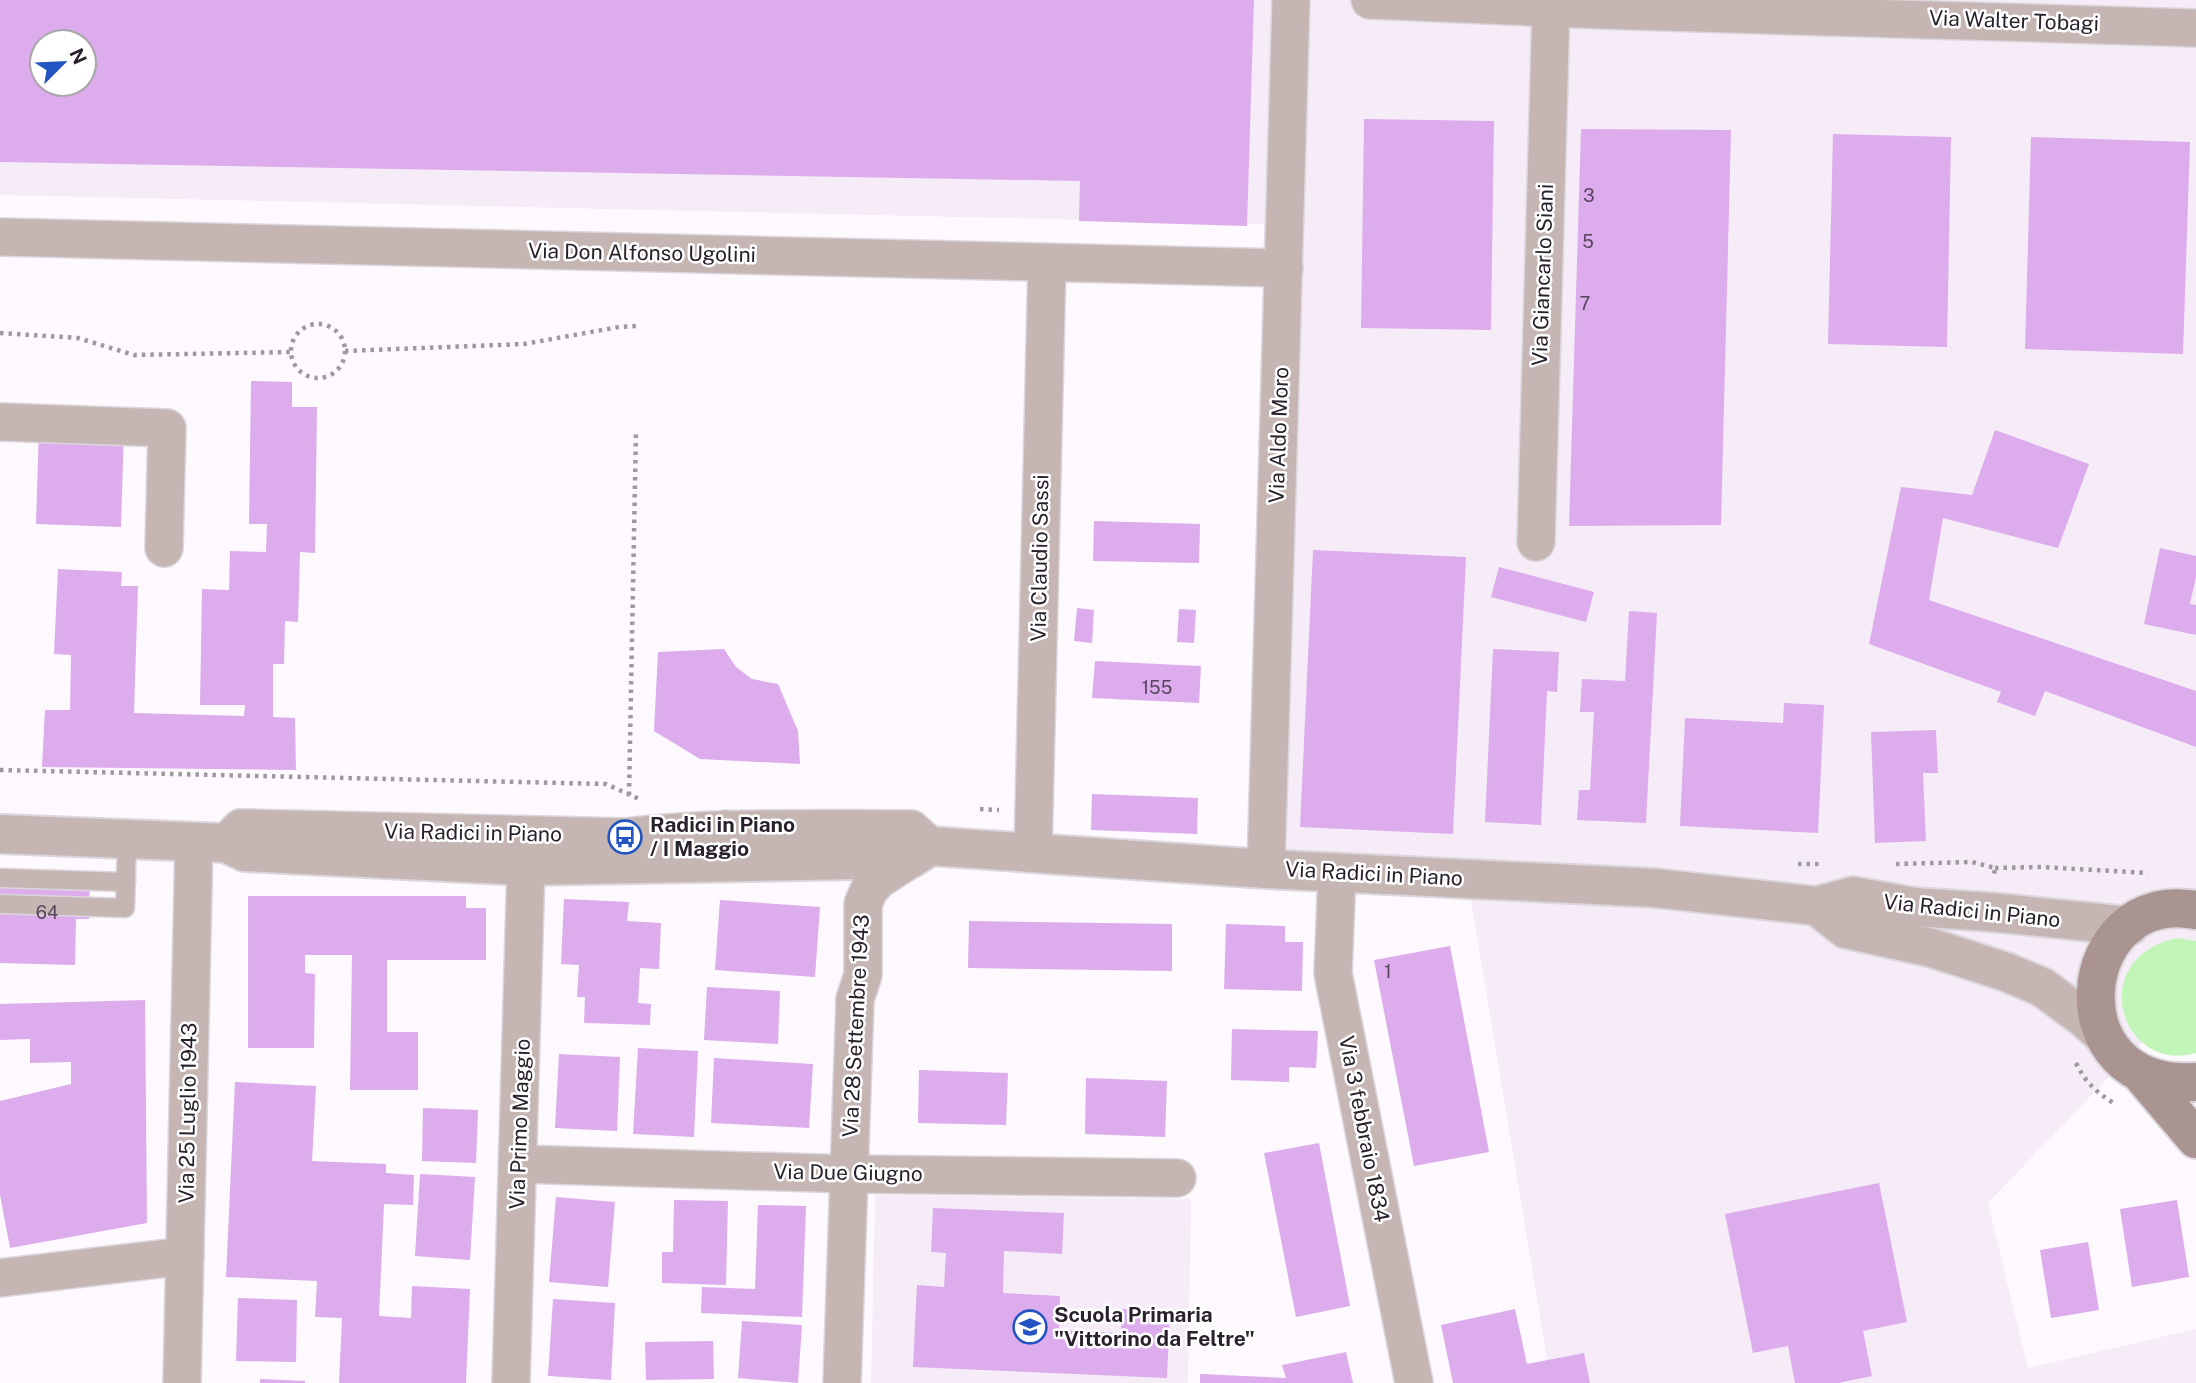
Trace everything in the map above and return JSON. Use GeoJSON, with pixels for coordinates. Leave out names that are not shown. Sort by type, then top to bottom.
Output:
{"type":"FeatureCollection","features":[{"type":"Feature","properties":{"kind":"main road","name":"Via Radici in Piano"},"geometry":{"type":"LineString","coordinates":[[2196,910],[2167,910],[2147,915],[2129,926],[2111,943],[2100,964],[2094,989],[2096,1013],[2104,1036],[2120,1057],[2140,1073],[2158,1080],[2196,1082]]}},
{"type":"Feature","properties":{"kind":"main road"},"geometry":{"type":"LineString","coordinates":[[2140,1073],[2196,1139]]}},
{"type":"Feature","properties":{"kind":"street","name":"Via Aldo Moro"},"geometry":{"type":"LineString","coordinates":[[1266,869],[1291,0]]}},
{"type":"Feature","properties":{"kind":"street","name":"Via Walter Tobagi"},"geometry":{"type":"LineString","coordinates":[[1370,0],[1551,8],[1601,5],[2196,27]]}},
{"type":"Feature","properties":{"kind":"street","name":"Via Giancarlo Siani"},"geometry":{"type":"LineString","coordinates":[[1536,542],[1551,8]]}},
{"type":"Feature","properties":{"kind":"street","name":"Via Don Alfonso Ugolini"},"geometry":{"type":"LineString","coordinates":[[0,237],[1284,268]]}},
{"type":"Feature","properties":{"kind":"street","name":"Via Claudio Sassi"},"geometry":{"type":"LineString","coordinates":[[1033,853],[1047,262]]}},
{"type":"Feature","properties":{"kind":"street"},"geometry":{"type":"LineString","coordinates":[[0,422],[167,428],[164,548]]}},
{"type":"Feature","properties":{"kind":"street","name":"Via Radici in Piano"},"geometry":{"type":"LineString","coordinates":[[210,843],[241,828],[625,837],[672,831],[726,829],[911,829],[920,852]]}},
{"type":"Feature","properties":{"kind":"street","name":"Via Radici in Piano"},"geometry":{"type":"LineString","coordinates":[[526,866],[533,851],[702,852],[726,829]]}},
{"type":"Feature","properties":{"kind":"street","name":"Via Radici in Piano"},"geometry":{"type":"LineString","coordinates":[[0,834],[210,843],[246,852],[526,866],[920,852],[1033,853],[1337,873],[1655,888],[1817,906],[1853,897],[1914,907],[2129,926]]}},
{"type":"Feature","properties":{"kind":"street","name":"Via 25 Luglio 1943"},"geometry":{"type":"LineString","coordinates":[[182,1383],[185,1256],[210,843]]}},
{"type":"Feature","properties":{"kind":"street","name":"Via 28 Settembre 1943"},"geometry":{"type":"LineString","coordinates":[[842,1383],[855,999],[863,975],[863,904],[869,890],[878,880],[920,852]]}},
{"type":"Feature","properties":{"kind":"street","name":"Via Primo Maggio"},"geometry":{"type":"LineString","coordinates":[[511,1383],[526,866]]}},
{"type":"Feature","properties":{"kind":"street","name":"Via 3 febbraio 1834"},"geometry":{"type":"LineString","coordinates":[[1337,873],[1333,972],[1413,1383]]}},
{"type":"Feature","properties":{"kind":"street","name":"Via Radici in Piano"},"geometry":{"type":"LineString","coordinates":[[1817,906],[1846,929],[1932,948],[2042,986],[2084,1017],[2104,1036]]}},
{"type":"Feature","properties":{"kind":"street","name":"Via Due Giugno"},"geometry":{"type":"LineString","coordinates":[[519,1164],[849,1174],[1177,1178]]}},
{"type":"Feature","properties":{"kind":"street"},"geometry":{"type":"LineString","coordinates":[[0,1278],[185,1256]]}},
{"type":"Feature","properties":{"kind":"lane"},"geometry":{"type":"LineString","coordinates":[[0,904],[125,908],[127,839]]}},
{"type":"Feature","properties":{"kind":"lane"},"geometry":{"type":"LineString","coordinates":[[0,878],[126,882]]}},
{"type":"Feature","properties":{"kind":"path"},"geometry":{"type":"LineString","coordinates":[[317,324],[334,328],[344,342],[345,351],[340,369],[333,375],[314,379],[298,370],[290,352],[301,329],[317,324]]}},
{"type":"Feature","properties":{"kind":"path"},"geometry":{"type":"LineString","coordinates":[[345,351],[524,344],[638,326]]}},
{"type":"Feature","properties":{"kind":"path"},"geometry":{"type":"LineString","coordinates":[[0,333],[78,338],[134,355],[290,352]]}},
{"type":"Feature","properties":{"kind":"path"},"geometry":{"type":"LineString","coordinates":[[629,794],[636,430]]}},
{"type":"Feature","properties":{"kind":"path"},"geometry":{"type":"LineString","coordinates":[[1995,868],[2041,867],[2156,873]]}},
{"type":"Feature","properties":{"kind":"shaded area"},"geometry":{"type":"Polygon","coordinates":[[[0,0],[2196,0],[2196,973],[2147,1037],[1988,1203],[2028,1368],[2196,1329],[2196,1383],[1551,1383],[1469,888],[1247,883],[1264,224],[0,195],[0,0]]]}},
{"type":"Feature","properties":{"kind":"shaded area","name":"Scuola Primaria \"Vittorino da Feltre\""},"geometry":{"type":"Polygon","coordinates":[[[875,1195],[1191,1199],[1188,1383],[871,1383],[875,1195]]]}},
{"type":"Feature","properties":{"kind":"green space"},"geometry":{"type":"Polygon","coordinates":[[[2177,938],[2196,941],[2196,1053],[2170,1055],[2149,1047],[2133,1032],[2124,1012],[2122,989],[2130,968],[2148,950],[2177,938]]]}},
{"type":"Feature","properties":{"kind":"building"},"geometry":{"type":"Polygon","coordinates":[[[0,0],[1254,0],[1247,226],[1079,221],[1080,181],[0,162],[0,0]]]}},
{"type":"Feature","properties":{"kind":"building"},"geometry":{"type":"Polygon","coordinates":[[[1364,119],[1494,121],[1491,330],[1361,328],[1364,119]]]}},
{"type":"Feature","properties":{"kind":"building"},"geometry":{"type":"Polygon","coordinates":[[[1581,129],[1731,130],[1721,525],[1569,526],[1581,129]]]}},
{"type":"Feature","properties":{"kind":"building"},"geometry":{"type":"Polygon","coordinates":[[[1833,134],[1951,137],[1947,347],[1828,344],[1833,134]]]}},
{"type":"Feature","properties":{"kind":"building"},"geometry":{"type":"Polygon","coordinates":[[[2031,137],[2190,142],[2183,354],[2025,349],[2031,137]]]}},
{"type":"Feature","properties":{"kind":"building"},"geometry":{"type":"Polygon","coordinates":[[[251,381],[292,382],[292,407],[317,407],[315,553],[300,552],[298,622],[285,621],[284,664],[273,664],[273,717],[295,718],[296,770],[42,767],[45,710],[70,710],[71,655],[54,654],[58,569],[122,572],[121,586],[138,586],[134,713],[244,716],[245,705],[200,705],[202,589],[229,590],[230,551],[266,552],[267,524],[249,524],[251,381]]]}},
{"type":"Feature","properties":{"kind":"building"},"geometry":{"type":"Polygon","coordinates":[[[39,427],[124,430],[121,527],[36,524],[39,427]]]}},
{"type":"Feature","properties":{"kind":"building"},"geometry":{"type":"Polygon","coordinates":[[[1995,430],[2089,464],[2058,548],[1943,518],[1929,600],[2196,691],[2196,747],[2045,691],[2035,716],[1997,702],[2001,692],[1869,644],[1901,487],[1972,495],[1995,430]]]}},
{"type":"Feature","properties":{"kind":"building"},"geometry":{"type":"Polygon","coordinates":[[[1094,521],[1200,524],[1199,563],[1093,561],[1094,521]]]}},
{"type":"Feature","properties":{"kind":"building"},"geometry":{"type":"Polygon","coordinates":[[[2160,548],[2196,556],[2196,577],[2190,604],[2196,605],[2196,635],[2144,624],[2160,548]]]}},
{"type":"Feature","properties":{"kind":"building"},"geometry":{"type":"Polygon","coordinates":[[[1313,550],[1466,557],[1453,834],[1300,827],[1313,550]]]}},
{"type":"Feature","properties":{"kind":"building"},"geometry":{"type":"Polygon","coordinates":[[[1499,567],[1594,592],[1586,622],[1491,597],[1499,567]]]}},
{"type":"Feature","properties":{"kind":"building"},"geometry":{"type":"Polygon","coordinates":[[[1077,608],[1094,610],[1092,643],[1074,641],[1077,608]]]}},
{"type":"Feature","properties":{"kind":"building"},"geometry":{"type":"Polygon","coordinates":[[[1179,609],[1196,610],[1194,643],[1177,642],[1179,609]]]}},
{"type":"Feature","properties":{"kind":"building"},"geometry":{"type":"Polygon","coordinates":[[[1629,611],[1657,613],[1646,823],[1577,820],[1579,790],[1590,790],[1594,712],[1580,712],[1582,679],[1625,681],[1629,611]]]}},
{"type":"Feature","properties":{"kind":"building"},"geometry":{"type":"Polygon","coordinates":[[[724,649],[736,667],[752,679],[778,684],[798,731],[800,764],[700,759],[654,731],[658,652],[724,649]]]}},
{"type":"Feature","properties":{"kind":"building"},"geometry":{"type":"Polygon","coordinates":[[[1493,649],[1559,652],[1557,692],[1547,691],[1541,825],[1485,822],[1493,649]]]}},
{"type":"Feature","properties":{"kind":"building"},"geometry":{"type":"Polygon","coordinates":[[[1095,661],[1201,666],[1199,703],[1092,698],[1095,661]]]}},
{"type":"Feature","properties":{"kind":"building"},"geometry":{"type":"Polygon","coordinates":[[[1784,703],[1824,705],[1818,833],[1680,826],[1685,718],[1783,723],[1784,703]]]}},
{"type":"Feature","properties":{"kind":"building"},"geometry":{"type":"Polygon","coordinates":[[[1936,730],[1938,773],[1923,773],[1926,841],[1875,843],[1871,732],[1936,730]]]}},
{"type":"Feature","properties":{"kind":"building"},"geometry":{"type":"Polygon","coordinates":[[[1092,794],[1198,798],[1197,834],[1091,830],[1092,794]]]}},
{"type":"Feature","properties":{"kind":"building"},"geometry":{"type":"Polygon","coordinates":[[[0,869],[90,872],[89,919],[76,919],[75,965],[0,963],[0,869]]]}},
{"type":"Feature","properties":{"kind":"building"},"geometry":{"type":"Polygon","coordinates":[[[248,896],[466,896],[466,908],[486,908],[486,960],[387,960],[387,1032],[418,1032],[418,1090],[350,1090],[352,955],[305,955],[305,973],[315,974],[314,1048],[248,1048],[248,896]]]}},
{"type":"Feature","properties":{"kind":"building"},"geometry":{"type":"Polygon","coordinates":[[[564,899],[629,902],[627,921],[661,923],[659,969],[640,968],[638,1003],[651,1004],[650,1025],[584,1023],[585,997],[577,997],[579,965],[561,964],[564,899]]]}},
{"type":"Feature","properties":{"kind":"building"},"geometry":{"type":"Polygon","coordinates":[[[720,900],[820,907],[815,977],[715,970],[720,900]]]}},
{"type":"Feature","properties":{"kind":"building"},"geometry":{"type":"Polygon","coordinates":[[[969,921],[1172,924],[1172,971],[968,968],[969,921]]]}},
{"type":"Feature","properties":{"kind":"building"},"geometry":{"type":"Polygon","coordinates":[[[1226,924],[1285,926],[1285,942],[1303,942],[1302,991],[1224,989],[1226,924]]]}},
{"type":"Feature","properties":{"kind":"building"},"geometry":{"type":"Polygon","coordinates":[[[1450,946],[1489,1152],[1414,1166],[1374,960],[1450,946]]]}},
{"type":"Feature","properties":{"kind":"building"},"geometry":{"type":"Polygon","coordinates":[[[707,987],[780,991],[778,1044],[704,1040],[707,987]]]}},
{"type":"Feature","properties":{"kind":"building"},"geometry":{"type":"Polygon","coordinates":[[[145,1000],[147,1223],[10,1248],[0,1195],[0,1101],[71,1084],[71,1062],[30,1063],[30,1039],[0,1040],[0,1004],[145,1000]]]}},
{"type":"Feature","properties":{"kind":"building"},"geometry":{"type":"Polygon","coordinates":[[[1232,1029],[1318,1031],[1316,1068],[1289,1067],[1289,1082],[1231,1080],[1232,1029]]]}},
{"type":"Feature","properties":{"kind":"building"},"geometry":{"type":"Polygon","coordinates":[[[638,1048],[698,1051],[694,1137],[633,1134],[638,1048]]]}},
{"type":"Feature","properties":{"kind":"building"},"geometry":{"type":"Polygon","coordinates":[[[559,1054],[620,1057],[617,1131],[555,1128],[559,1054]]]}},
{"type":"Feature","properties":{"kind":"building"},"geometry":{"type":"Polygon","coordinates":[[[714,1058],[813,1064],[809,1128],[711,1123],[714,1058]]]}},
{"type":"Feature","properties":{"kind":"building"},"geometry":{"type":"Polygon","coordinates":[[[919,1070],[1008,1073],[1006,1125],[918,1123],[919,1070]]]}},
{"type":"Feature","properties":{"kind":"building"},"geometry":{"type":"Polygon","coordinates":[[[1086,1078],[1167,1081],[1165,1137],[1085,1134],[1086,1078]]]}},
{"type":"Feature","properties":{"kind":"building"},"geometry":{"type":"Polygon","coordinates":[[[235,1082],[316,1086],[312,1161],[386,1164],[386,1173],[414,1175],[413,1205],[384,1204],[379,1316],[411,1318],[412,1286],[470,1289],[466,1383],[339,1383],[342,1318],[315,1317],[317,1281],[226,1277],[235,1082]]]}},
{"type":"Feature","properties":{"kind":"building"},"geometry":{"type":"Polygon","coordinates":[[[423,1108],[478,1110],[476,1163],[422,1161],[423,1108]]]}},
{"type":"Feature","properties":{"kind":"building"},"geometry":{"type":"Polygon","coordinates":[[[1319,1143],[1350,1306],[1296,1317],[1264,1153],[1319,1143]]]}},
{"type":"Feature","properties":{"kind":"building"},"geometry":{"type":"Polygon","coordinates":[[[420,1174],[475,1177],[470,1260],[415,1256],[420,1174]]]}},
{"type":"Feature","properties":{"kind":"building"},"geometry":{"type":"Polygon","coordinates":[[[1879,1183],[1907,1322],[1863,1331],[1872,1376],[1838,1383],[1795,1383],[1788,1346],[1753,1353],[1725,1214],[1879,1183]]]}},
{"type":"Feature","properties":{"kind":"building"},"geometry":{"type":"Polygon","coordinates":[[[556,1197],[615,1202],[608,1287],[549,1282],[556,1197]]]}},
{"type":"Feature","properties":{"kind":"building"},"geometry":{"type":"Polygon","coordinates":[[[674,1200],[728,1201],[726,1285],[662,1283],[662,1252],[673,1252],[674,1200]]]}},
{"type":"Feature","properties":{"kind":"building"},"geometry":{"type":"Polygon","coordinates":[[[2177,1200],[2189,1277],[2132,1287],[2120,1209],[2177,1200]]]}},
{"type":"Feature","properties":{"kind":"building"},"geometry":{"type":"Polygon","coordinates":[[[758,1205],[806,1206],[802,1317],[701,1313],[702,1287],[755,1289],[758,1205]]]}},
{"type":"Feature","properties":{"kind":"building"},"geometry":{"type":"Polygon","coordinates":[[[933,1208],[1064,1213],[1062,1254],[1004,1251],[1003,1293],[1060,1296],[1059,1330],[1121,1333],[1122,1309],[1170,1311],[1167,1378],[913,1367],[917,1285],[944,1287],[946,1253],[931,1252],[933,1208]]]}},
{"type":"Feature","properties":{"kind":"building"},"geometry":{"type":"Polygon","coordinates":[[[2088,1242],[2099,1310],[2051,1318],[2040,1250],[2088,1242]]]}},
{"type":"Feature","properties":{"kind":"building"},"geometry":{"type":"Polygon","coordinates":[[[238,1298],[297,1300],[296,1362],[236,1361],[238,1298]]]}},
{"type":"Feature","properties":{"kind":"building"},"geometry":{"type":"Polygon","coordinates":[[[553,1299],[615,1303],[611,1380],[548,1376],[553,1299]]]}},
{"type":"Feature","properties":{"kind":"building"},"geometry":{"type":"Polygon","coordinates":[[[1515,1309],[1527,1364],[1584,1353],[1590,1383],[1453,1383],[1441,1325],[1515,1309]]]}},
{"type":"Feature","properties":{"kind":"building"},"geometry":{"type":"Polygon","coordinates":[[[742,1321],[802,1325],[798,1383],[738,1378],[742,1321]]]}},
{"type":"Feature","properties":{"kind":"building"},"geometry":{"type":"Polygon","coordinates":[[[713,1341],[714,1379],[646,1380],[645,1342],[713,1341]]]}},
{"type":"Feature","properties":{"kind":"building"},"geometry":{"type":"Polygon","coordinates":[[[1346,1352],[1353,1383],[1200,1383],[1200,1374],[1286,1378],[1282,1365],[1346,1352]]]}},
{"type":"Feature","properties":{"kind":"building"},"geometry":{"type":"Polygon","coordinates":[[[260,1379],[305,1381],[305,1383],[260,1383],[260,1379]]]}},
{"type":"Feature","properties":{"kind":"place","name":"Radici in Piano / I Maggio"},"geometry":{"type":"Point","coordinates":[625,837]}},
{"type":"Feature","properties":{"kind":"place","name":"Scuola Primaria \"Vittorino da Feltre\""},"geometry":{"type":"Point","coordinates":[1030,1327]}}]}
